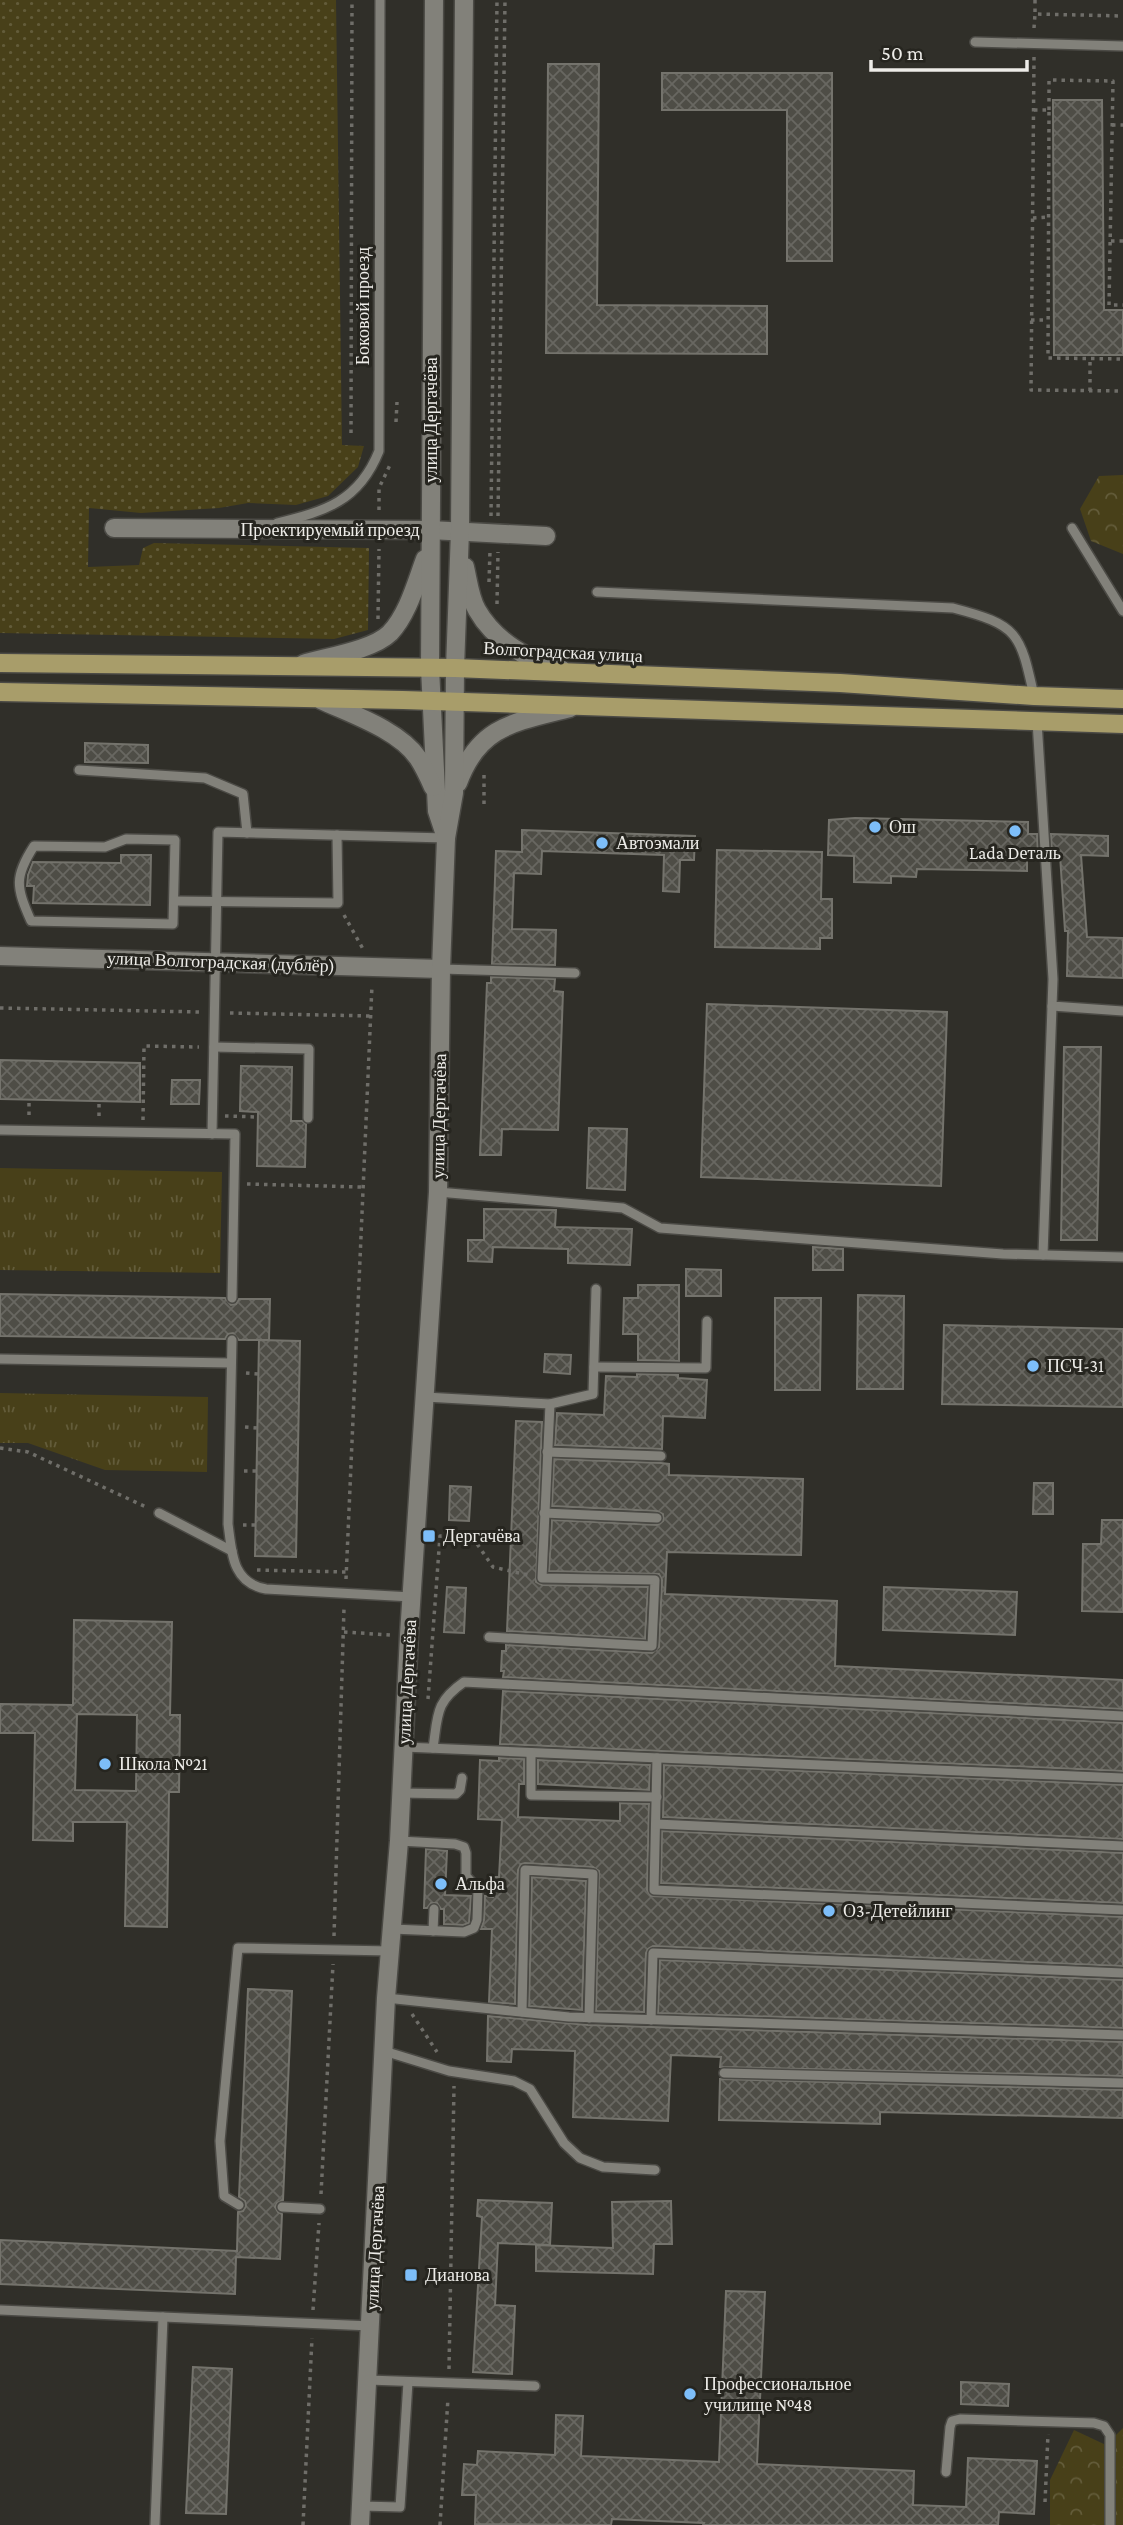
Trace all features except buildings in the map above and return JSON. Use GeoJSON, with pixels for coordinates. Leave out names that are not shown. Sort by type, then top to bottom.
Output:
{"type":"FeatureCollection","features":[{"type":"Feature","properties":{"kind":"main road","name":"Волгоградская улица"},"geometry":{"type":"LineString","coordinates":[[0,663],[455,668],[839,683],[1123,699]]}},
{"type":"Feature","properties":{"kind":"main road"},"geometry":{"type":"LineString","coordinates":[[0,692],[576,706],[1123,724]]}},
{"type":"Feature","properties":{"kind":"street","name":"улица Дергачёва"},"geometry":{"type":"LineString","coordinates":[[434,0],[430,668],[437,811],[446,838]]}},
{"type":"Feature","properties":{"kind":"street","name":"улица Дергачёва"},"geometry":{"type":"LineString","coordinates":[[360,2525],[384,2051],[394,1998],[390,1951],[400,1841],[412,1597],[438,1192],[441,969],[446,838],[454,793],[460,539],[464,0]]}},
{"type":"Feature","properties":{"kind":"street","name":"Проектируемый проезд"},"geometry":{"type":"LineString","coordinates":[[114,528],[430,530],[460,539],[494,532],[546,536]]}},
{"type":"Feature","properties":{"kind":"street"},"geometry":{"type":"LineString","coordinates":[[460,539],[475,608],[488,626],[526,657],[543,665],[584,675]]}},
{"type":"Feature","properties":{"kind":"street"},"geometry":{"type":"LineString","coordinates":[[291,667],[363,647],[388,634],[409,603],[429,550]]}},
{"type":"Feature","properties":{"kind":"street"},"geometry":{"type":"LineString","coordinates":[[321,701],[400,741],[417,757],[436,795]]}},
{"type":"Feature","properties":{"kind":"street"},"geometry":{"type":"LineString","coordinates":[[454,793],[469,758],[477,746],[489,736],[520,721],[576,706]]}},
{"type":"Feature","properties":{"kind":"street","name":"улица Волгоградская (дублёр)"},"geometry":{"type":"LineString","coordinates":[[0,956],[441,969]]}},
{"type":"Feature","properties":{"kind":"lane","name":"Боковой проезд"},"geometry":{"type":"LineString","coordinates":[[250,530],[333,506],[352,494],[373,467],[379,450],[380,0]]}},
{"type":"Feature","properties":{"kind":"lane"},"geometry":{"type":"LineString","coordinates":[[975,41],[1123,46]]}},
{"type":"Feature","properties":{"kind":"lane"},"geometry":{"type":"LineString","coordinates":[[1072,528],[1123,611]]}},
{"type":"Feature","properties":{"kind":"lane"},"geometry":{"type":"LineString","coordinates":[[597,592],[953,608],[992,618],[1017,636],[1026,660],[1034,696]]}},
{"type":"Feature","properties":{"kind":"lane"},"geometry":{"type":"LineString","coordinates":[[1037,721],[1053,979],[1043,1255]]}},
{"type":"Feature","properties":{"kind":"lane"},"geometry":{"type":"LineString","coordinates":[[79,770],[205,778],[243,794],[247,833]]}},
{"type":"Feature","properties":{"kind":"lane"},"geometry":{"type":"LineString","coordinates":[[212,1134],[218,832],[446,838]]}},
{"type":"Feature","properties":{"kind":"lane"},"geometry":{"type":"LineString","coordinates":[[174,901],[338,903],[337,835]]}},
{"type":"Feature","properties":{"kind":"lane"},"geometry":{"type":"LineString","coordinates":[[126,839],[175,840],[174,901],[173,923],[31,921],[20,896],[20,867],[34,846],[104,847],[126,839]]}},
{"type":"Feature","properties":{"kind":"lane"},"geometry":{"type":"LineString","coordinates":[[441,969],[575,973]]}},
{"type":"Feature","properties":{"kind":"lane"},"geometry":{"type":"LineString","coordinates":[[1052,1006],[1123,1011]]}},
{"type":"Feature","properties":{"kind":"lane"},"geometry":{"type":"LineString","coordinates":[[214,1047],[309,1049],[307,1118]]}},
{"type":"Feature","properties":{"kind":"lane"},"geometry":{"type":"LineString","coordinates":[[0,1130],[235,1134],[232,1298]]}},
{"type":"Feature","properties":{"kind":"lane"},"geometry":{"type":"LineString","coordinates":[[438,1192],[623,1208],[660,1228],[1043,1255],[1123,1257]]}},
{"type":"Feature","properties":{"kind":"lane"},"geometry":{"type":"LineString","coordinates":[[425,1396],[550,1404],[593,1394],[596,1290]]}},
{"type":"Feature","properties":{"kind":"lane"},"geometry":{"type":"LineString","coordinates":[[594,1367],[706,1368],[706,1321]]}},
{"type":"Feature","properties":{"kind":"lane"},"geometry":{"type":"LineString","coordinates":[[232,1340],[228,1524],[232,1551],[244,1580],[254,1587],[412,1597]]}},
{"type":"Feature","properties":{"kind":"lane"},"geometry":{"type":"LineString","coordinates":[[0,1359],[231,1363]]}},
{"type":"Feature","properties":{"kind":"lane"},"geometry":{"type":"LineString","coordinates":[[489,1637],[652,1646],[654,1580],[542,1578],[550,1404]]}},
{"type":"Feature","properties":{"kind":"lane"},"geometry":{"type":"LineString","coordinates":[[547,1452],[662,1457]]}},
{"type":"Feature","properties":{"kind":"lane"},"geometry":{"type":"LineString","coordinates":[[159,1513],[232,1551]]}},
{"type":"Feature","properties":{"kind":"lane"},"geometry":{"type":"LineString","coordinates":[[544,1513],[657,1518]]}},
{"type":"Feature","properties":{"kind":"lane"},"geometry":{"type":"LineString","coordinates":[[433,1748],[439,1710],[447,1694],[464,1682],[1123,1716]]}},
{"type":"Feature","properties":{"kind":"lane"},"geometry":{"type":"LineString","coordinates":[[404,1747],[1123,1778]]}},
{"type":"Feature","properties":{"kind":"lane"},"geometry":{"type":"LineString","coordinates":[[531,1753],[531,1796],[656,1797]]}},
{"type":"Feature","properties":{"kind":"lane"},"geometry":{"type":"LineString","coordinates":[[657,1758],[654,1889],[1123,1910]]}},
{"type":"Feature","properties":{"kind":"lane"},"geometry":{"type":"LineString","coordinates":[[401,1793],[456,1794],[460,1790],[461,1778]]}},
{"type":"Feature","properties":{"kind":"lane"},"geometry":{"type":"LineString","coordinates":[[656,1824],[1123,1846]]}},
{"type":"Feature","properties":{"kind":"lane"},"geometry":{"type":"LineString","coordinates":[[392,1929],[469,1931],[476,1925],[477,1920],[478,1889],[466,1876],[465,1850],[460,1845],[400,1841]]}},
{"type":"Feature","properties":{"kind":"lane"},"geometry":{"type":"LineString","coordinates":[[522,2012],[525,1870],[593,1874],[589,2018]]}},
{"type":"Feature","properties":{"kind":"lane"},"geometry":{"type":"LineString","coordinates":[[433,1931],[434,1909]]}},
{"type":"Feature","properties":{"kind":"lane"},"geometry":{"type":"LineString","coordinates":[[239,2205],[224,2196],[220,2141],[238,1948],[390,1951]]}},
{"type":"Feature","properties":{"kind":"lane"},"geometry":{"type":"LineString","coordinates":[[651,2020],[653,1953],[1123,1973]]}},
{"type":"Feature","properties":{"kind":"lane"},"geometry":{"type":"LineString","coordinates":[[394,1998],[589,2018],[1123,2035]]}},
{"type":"Feature","properties":{"kind":"lane"},"geometry":{"type":"LineString","coordinates":[[384,2051],[449,2071],[514,2081],[530,2089],[564,2143],[580,2158],[603,2167],[655,2170]]}},
{"type":"Feature","properties":{"kind":"lane"},"geometry":{"type":"LineString","coordinates":[[724,2073],[1123,2083]]}},
{"type":"Feature","properties":{"kind":"lane"},"geometry":{"type":"LineString","coordinates":[[282,2207],[320,2209]]}},
{"type":"Feature","properties":{"kind":"lane"},"geometry":{"type":"LineString","coordinates":[[0,2310],[371,2326]]}},
{"type":"Feature","properties":{"kind":"lane"},"geometry":{"type":"LineString","coordinates":[[155,2525],[163,2317]]}},
{"type":"Feature","properties":{"kind":"lane"},"geometry":{"type":"LineString","coordinates":[[368,2380],[535,2386]]}},
{"type":"Feature","properties":{"kind":"lane"},"geometry":{"type":"LineString","coordinates":[[361,2506],[400,2507],[408,2382]]}},
{"type":"Feature","properties":{"kind":"lane"},"geometry":{"type":"LineString","coordinates":[[946,2472],[950,2427],[952,2421],[960,2418],[1094,2423],[1104,2426],[1110,2435],[1110,2525]]}},
{"type":"Feature","properties":{"kind":"path"},"geometry":{"type":"LineString","coordinates":[[351,432],[352,0]]}},
{"type":"Feature","properties":{"kind":"path"},"geometry":{"type":"LineString","coordinates":[[497,0],[494,532],[497,607]]}},
{"type":"Feature","properties":{"kind":"path"},"geometry":{"type":"LineString","coordinates":[[489,583],[494,532],[505,0]]}},
{"type":"Feature","properties":{"kind":"path"},"geometry":{"type":"LineString","coordinates":[[1035,0],[1031,390],[1123,391]]}},
{"type":"Feature","properties":{"kind":"path"},"geometry":{"type":"LineString","coordinates":[[1035,14],[1123,16]]}},
{"type":"Feature","properties":{"kind":"path"},"geometry":{"type":"LineString","coordinates":[[1123,305],[1109,305],[1112,81],[1049,80],[1048,358],[1123,359]]}},
{"type":"Feature","properties":{"kind":"path"},"geometry":{"type":"LineString","coordinates":[[1034,110],[1049,110]]}},
{"type":"Feature","properties":{"kind":"path"},"geometry":{"type":"LineString","coordinates":[[1112,125],[1123,125]]}},
{"type":"Feature","properties":{"kind":"path"},"geometry":{"type":"LineString","coordinates":[[1032,218],[1049,217]]}},
{"type":"Feature","properties":{"kind":"path"},"geometry":{"type":"LineString","coordinates":[[1110,241],[1123,241]]}},
{"type":"Feature","properties":{"kind":"path"},"geometry":{"type":"LineString","coordinates":[[1031,320],[1048,320]]}},
{"type":"Feature","properties":{"kind":"path"},"geometry":{"type":"LineString","coordinates":[[1090,359],[1090,391]]}},
{"type":"Feature","properties":{"kind":"path"},"geometry":{"type":"LineString","coordinates":[[303,2525],[333,1950],[344,1593],[373,967],[338,903]]}},
{"type":"Feature","properties":{"kind":"path"},"geometry":{"type":"LineString","coordinates":[[0,1008],[370,1016]]}},
{"type":"Feature","properties":{"kind":"path"},"geometry":{"type":"LineString","coordinates":[[143,1122],[144,1046],[214,1047]]}},
{"type":"Feature","properties":{"kind":"path"},"geometry":{"type":"LineString","coordinates":[[29,1100],[29,1120]]}},
{"type":"Feature","properties":{"kind":"path"},"geometry":{"type":"LineString","coordinates":[[99,1101],[99,1122]]}},
{"type":"Feature","properties":{"kind":"path"},"geometry":{"type":"LineString","coordinates":[[212,1116],[258,1117]]}},
{"type":"Feature","properties":{"kind":"path"},"geometry":{"type":"LineString","coordinates":[[235,1184],[363,1187]]}},
{"type":"Feature","properties":{"kind":"path"},"geometry":{"type":"LineString","coordinates":[[0,1448],[28,1452],[159,1513]]}},
{"type":"Feature","properties":{"kind":"path"},"geometry":{"type":"LineString","coordinates":[[428,1706],[440,1536],[473,1538],[493,1567],[542,1578]]}},
{"type":"Feature","properties":{"kind":"path"},"geometry":{"type":"LineString","coordinates":[[238,1569],[346,1572]]}},
{"type":"Feature","properties":{"kind":"path"},"geometry":{"type":"LineString","coordinates":[[344,1632],[390,1634]]}},
{"type":"Feature","properties":{"kind":"path"},"geometry":{"type":"LineString","coordinates":[[394,1998],[449,2071],[454,2083],[449,2384],[440,2525]]}},
{"type":"Feature","properties":{"kind":"path"},"geometry":{"type":"LineString","coordinates":[[1045,2502],[1048,2421]]}},
{"type":"Feature","properties":{"kind":"green space"},"geometry":{"type":"Polygon","coordinates":[[[0,0],[336,0],[342,445],[364,446],[358,467],[328,496],[296,505],[248,503],[219,508],[141,513],[89,508],[88,567],[139,565],[143,548],[154,543],[369,548],[368,630],[334,639],[0,633],[0,0]]]}},
{"type":"Feature","properties":{"kind":"green space"},"geometry":{"type":"Polygon","coordinates":[[[1123,475],[1123,554],[1091,541],[1080,509],[1099,476],[1123,475]]]}},
{"type":"Feature","properties":{"kind":"green space"},"geometry":{"type":"Polygon","coordinates":[[[0,1168],[222,1172],[220,1273],[0,1270],[0,1168]]]}},
{"type":"Feature","properties":{"kind":"green space"},"geometry":{"type":"Polygon","coordinates":[[[0,1393],[208,1397],[207,1472],[105,1470],[28,1443],[0,1443],[0,1393]]]}},
{"type":"Feature","properties":{"kind":"green space"},"geometry":{"type":"Polygon","coordinates":[[[1123,2428],[1123,2525],[1050,2525],[1050,2480],[1074,2430],[1106,2445],[1123,2428]]]}},
{"type":"Feature","properties":{"kind":"place","name":"Ош"},"geometry":{"type":"Point","coordinates":[875,827]}},
{"type":"Feature","properties":{"kind":"place","name":"Lada Dеталь"},"geometry":{"type":"Point","coordinates":[1015,831]}},
{"type":"Feature","properties":{"kind":"place","name":"Автоэмали"},"geometry":{"type":"Point","coordinates":[602,843]}},
{"type":"Feature","properties":{"kind":"place","name":"ПСЧ-31"},"geometry":{"type":"Point","coordinates":[1033,1366]}},
{"type":"Feature","properties":{"kind":"place","name":"Дергачёва"},"geometry":{"type":"Point","coordinates":[429,1536]}},
{"type":"Feature","properties":{"kind":"place","name":"Школа №21"},"geometry":{"type":"Point","coordinates":[105,1764]}},
{"type":"Feature","properties":{"kind":"place","name":"Альфа"},"geometry":{"type":"Point","coordinates":[441,1884]}},
{"type":"Feature","properties":{"kind":"place","name":"О3-Детейлинг"},"geometry":{"type":"Point","coordinates":[829,1911]}},
{"type":"Feature","properties":{"kind":"place","name":"Дианова"},"geometry":{"type":"Point","coordinates":[411,2275]}},
{"type":"Feature","properties":{"kind":"place","name":"Профессиональное училище №48"},"geometry":{"type":"Point","coordinates":[690,2394]}}]}
